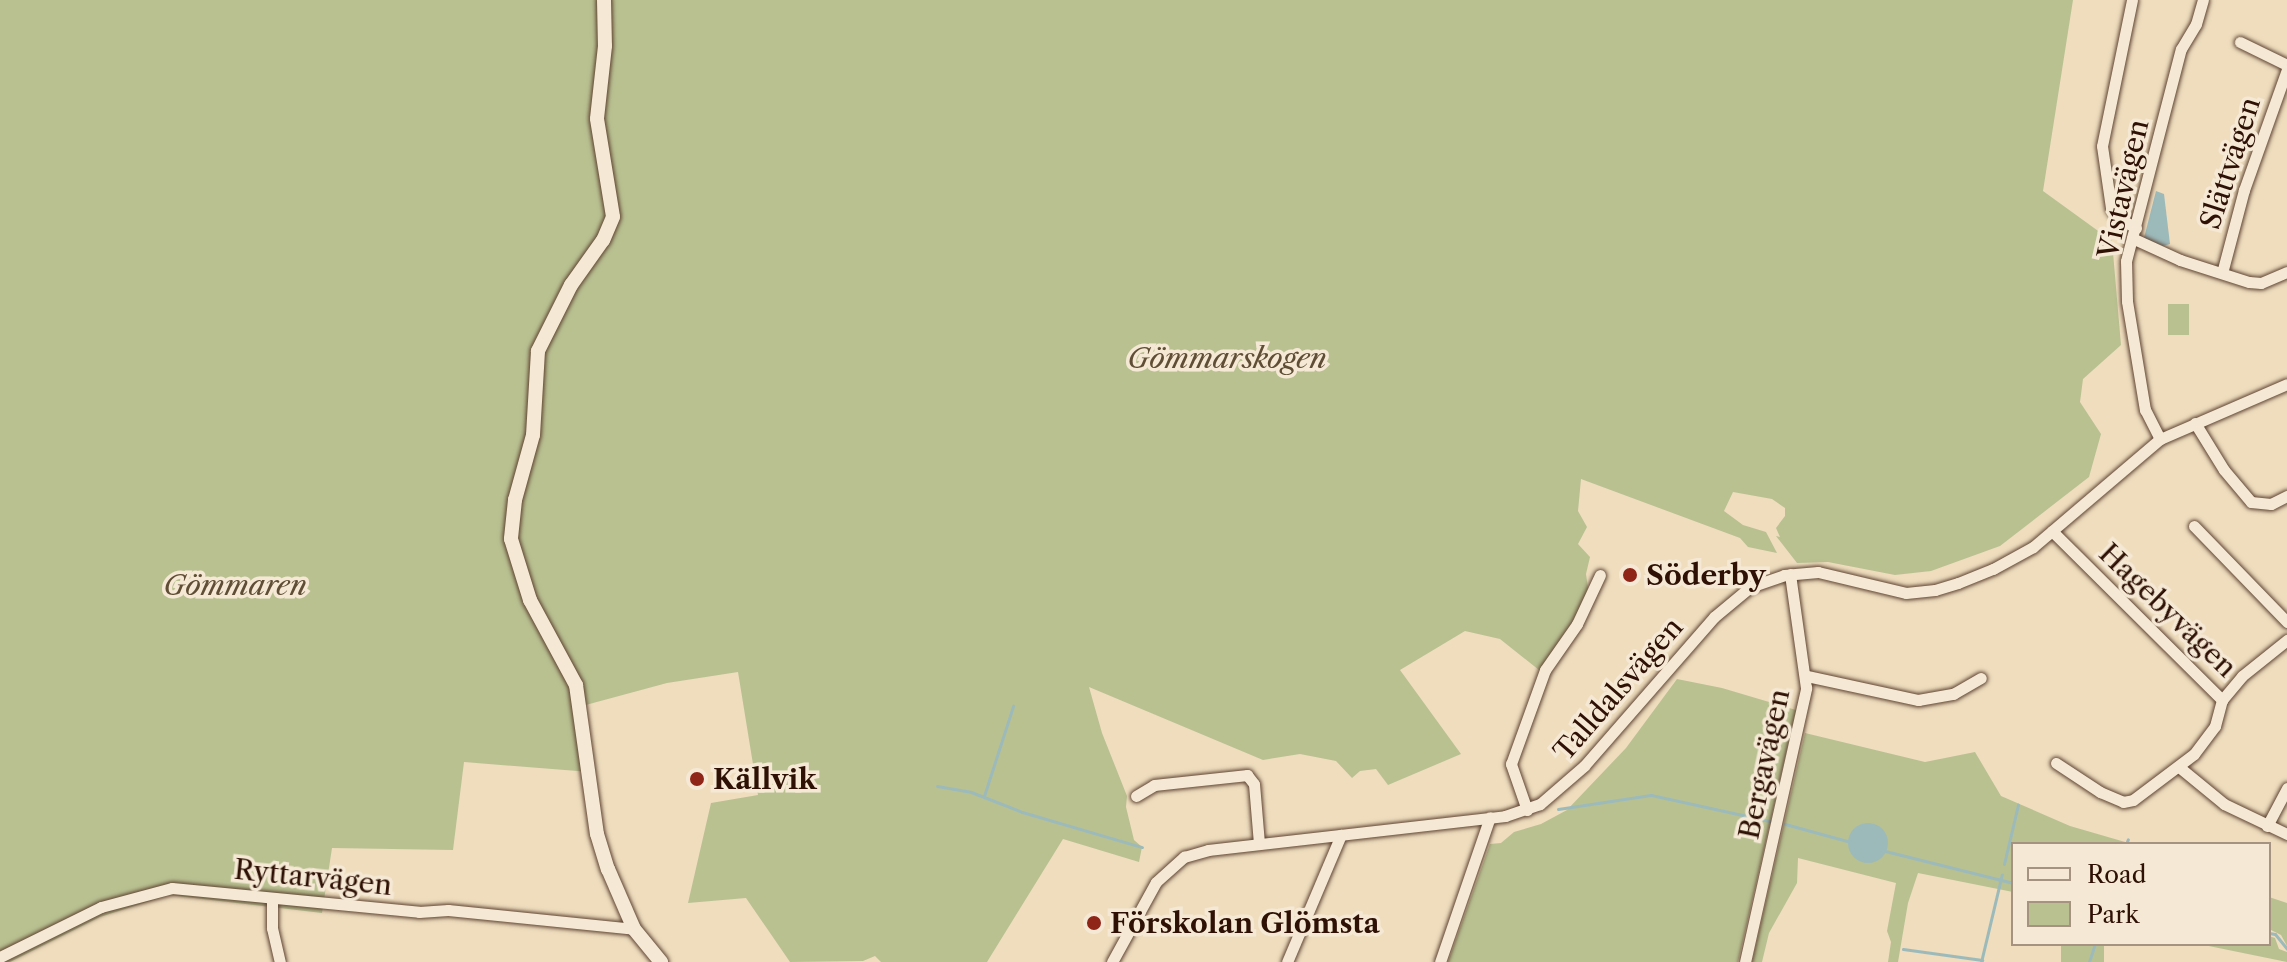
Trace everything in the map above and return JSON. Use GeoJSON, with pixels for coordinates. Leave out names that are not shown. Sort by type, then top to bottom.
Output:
{"type":"FeatureCollection","features":[{"type":"Feature","properties":{"kind":"street"},"geometry":{"type":"LineString","coordinates":[[604,0],[605,46],[597,119],[613,217],[603,240],[571,285],[538,351],[533,435],[515,500],[511,539],[530,600],[576,685],[597,834],[634,929],[661,962]]}},
{"type":"Feature","properties":{"kind":"street"},"geometry":{"type":"LineString","coordinates":[[2132,0],[2102,146],[2111,208],[2134,233],[2180,260],[2261,283],[2287,272]]}},
{"type":"Feature","properties":{"kind":"street","name":"Vistavägen"},"geometry":{"type":"LineString","coordinates":[[2160,439],[2145,410],[2147,390],[2127,301],[2126,261],[2181,49],[2196,24],[2203,0]]}},
{"type":"Feature","properties":{"kind":"street"},"geometry":{"type":"LineString","coordinates":[[2240,42],[2287,67]]}},
{"type":"Feature","properties":{"kind":"street","name":"Slättvägen"},"geometry":{"type":"LineString","coordinates":[[2222,273],[2244,190],[2287,67]]}},
{"type":"Feature","properties":{"kind":"street","name":"Talldalsvägen"},"geometry":{"type":"LineString","coordinates":[[1112,962],[1156,882],[1175,862],[1208,850],[1527,810],[1566,784],[1729,602],[1750,587],[1790,574],[1827,573],[1897,592],[1925,592],[1993,569],[2052,531],[2160,439],[2287,384]]}},
{"type":"Feature","properties":{"kind":"street"},"geometry":{"type":"LineString","coordinates":[[2195,423],[2224,470],[2251,502],[2271,504],[2287,496]]}},
{"type":"Feature","properties":{"kind":"street"},"geometry":{"type":"LineString","coordinates":[[2194,526],[2287,622]]}},
{"type":"Feature","properties":{"kind":"street","name":"Hagebyvägen"},"geometry":{"type":"LineString","coordinates":[[2052,531],[2222,700],[2242,676],[2287,640]]}},
{"type":"Feature","properties":{"kind":"street","name":"Bergavägen"},"geometry":{"type":"LineString","coordinates":[[1745,962],[1807,676],[1790,574]]}},
{"type":"Feature","properties":{"kind":"street"},"geometry":{"type":"LineString","coordinates":[[1527,810],[1511,764],[1545,670],[1577,624],[1600,575]]}},
{"type":"Feature","properties":{"kind":"street"},"geometry":{"type":"LineString","coordinates":[[1807,676],[1918,700],[1953,694],[1981,678]]}},
{"type":"Feature","properties":{"kind":"street"},"geometry":{"type":"LineString","coordinates":[[2056,763],[2100,792],[2128,802],[2179,767],[2210,734],[2222,700]]}},
{"type":"Feature","properties":{"kind":"street"},"geometry":{"type":"LineString","coordinates":[[2179,767],[2224,804],[2287,834]]}},
{"type":"Feature","properties":{"kind":"street"},"geometry":{"type":"LineString","coordinates":[[1136,796],[1154,785],[1247,775],[1254,784],[1259,844]]}},
{"type":"Feature","properties":{"kind":"street"},"geometry":{"type":"LineString","coordinates":[[2267,826],[2287,788]]}},
{"type":"Feature","properties":{"kind":"street"},"geometry":{"type":"LineString","coordinates":[[1440,962],[1490,817]]}},
{"type":"Feature","properties":{"kind":"street"},"geometry":{"type":"LineString","coordinates":[[1287,962],[1341,835]]}},
{"type":"Feature","properties":{"kind":"street","name":"Ryttarvägen"},"geometry":{"type":"LineString","coordinates":[[0,957],[101,907],[162,889],[184,888],[419,912],[448,910],[634,929]]}},
{"type":"Feature","properties":{"kind":"street"},"geometry":{"type":"LineString","coordinates":[[272,898],[272,928],[280,962]]}},
{"type":"Feature","properties":{"kind":"green space","name":"Gömmarskogen"},"geometry":{"type":"Polygon","coordinates":[[[0,0],[2073,0],[2043,191],[2112,241],[2121,345],[2083,379],[2080,402],[2101,434],[2089,477],[2000,546],[1931,571],[1895,575],[1828,562],[1797,563],[1776,536],[1780,537],[1776,528],[1785,516],[1785,508],[1772,499],[1733,492],[1724,511],[1743,525],[1766,532],[1777,553],[1748,547],[1740,538],[1581,479],[1578,511],[1587,527],[1578,544],[1590,557],[1586,574],[1588,588],[1582,608],[1539,670],[1500,639],[1465,631],[1400,670],[1461,754],[1388,785],[1376,769],[1360,771],[1352,778],[1336,761],[1300,754],[1263,760],[1089,687],[1102,733],[1127,796],[1126,807],[1134,840],[1142,847],[1139,862],[1063,839],[987,962],[881,962],[875,956],[863,961],[790,962],[746,898],[688,903],[711,803],[758,795],[738,672],[667,683],[582,706],[590,772],[464,762],[453,850],[332,848],[322,913],[169,895],[100,917],[10,962],[0,962],[0,0]]]}},
{"type":"Feature","properties":{"kind":"green space"},"geometry":{"type":"Polygon","coordinates":[[[2168,304],[2189,304],[2189,335],[2168,335],[2168,304]]]}},
{"type":"Feature","properties":{"kind":"green space"},"geometry":{"type":"Polygon","coordinates":[[[1677,679],[1722,688],[1796,710],[1738,962],[1448,962],[1490,844],[1501,843],[1514,832],[1541,824],[1567,810],[1626,748],[1677,679]]]}},
{"type":"Feature","properties":{"kind":"green space"},"geometry":{"type":"Polygon","coordinates":[[[1805,733],[1925,762],[1975,752],[2001,796],[2070,826],[2125,842],[2011,842],[2011,892],[1918,873],[1908,903],[1898,962],[1888,962],[1891,942],[1887,931],[1896,883],[1798,858],[1797,883],[1769,933],[1762,962],[1752,962],[1805,733]]]}},
{"type":"Feature","properties":{"kind":"green space"},"geometry":{"type":"Polygon","coordinates":[[[2271,898],[2287,903],[2287,946],[2281,935],[2271,930],[2271,898]]]}},
{"type":"Feature","properties":{"kind":"green space"},"geometry":{"type":"Polygon","coordinates":[[[2271,937],[2275,938],[2279,949],[2287,952],[2287,962],[2209,946],[2271,946],[2271,937]]]}},
{"type":"Feature","properties":{"kind":"green space"},"geometry":{"type":"Polygon","coordinates":[[[2061,946],[2104,946],[2104,962],[2061,962],[2061,946]]]}},
{"type":"Feature","properties":{"kind":"water"},"geometry":{"type":"Polygon","coordinates":[[[2156,191],[2164,194],[2170,244],[2163,246],[2144,238],[2156,191]]]}},
{"type":"Feature","properties":{"kind":"water"},"geometry":{"type":"Polygon","coordinates":[[[1868,823],[1882,829],[1888,843],[1882,857],[1868,863],[1854,857],[1848,843],[1854,829],[1868,823]]]}},
{"type":"Feature","properties":{"kind":"waterway"},"geometry":{"type":"LineString","coordinates":[[984,796],[1013,706]]}},
{"type":"Feature","properties":{"kind":"waterway"},"geometry":{"type":"LineString","coordinates":[[937,786],[971,792],[1022,812],[1142,847]]}},
{"type":"Feature","properties":{"kind":"waterway"},"geometry":{"type":"LineString","coordinates":[[1558,809],[1651,795],[1774,822]]}},
{"type":"Feature","properties":{"kind":"waterway"},"geometry":{"type":"LineString","coordinates":[[2004,864],[2018,805]]}},
{"type":"Feature","properties":{"kind":"waterway"},"geometry":{"type":"LineString","coordinates":[[1785,824],[1851,842]]}},
{"type":"Feature","properties":{"kind":"waterway"},"geometry":{"type":"LineString","coordinates":[[1885,851],[2011,882]]}},
{"type":"Feature","properties":{"kind":"waterway"},"geometry":{"type":"LineString","coordinates":[[1981,962],[2002,874]]}},
{"type":"Feature","properties":{"kind":"waterway"},"geometry":{"type":"LineString","coordinates":[[2271,933],[2287,949]]}},
{"type":"Feature","properties":{"kind":"waterway"},"geometry":{"type":"LineString","coordinates":[[2089,962],[2094,946]]}},
{"type":"Feature","properties":{"kind":"waterway"},"geometry":{"type":"LineString","coordinates":[[1903,949],[1982,960]]}},
{"type":"Feature","properties":{"kind":"place","name":"Söderby"},"geometry":{"type":"Point","coordinates":[1630,575]}},
{"type":"Feature","properties":{"kind":"place","name":"Källvik"},"geometry":{"type":"Point","coordinates":[697,779]}},
{"type":"Feature","properties":{"kind":"place","name":"Förskolan Glömsta"},"geometry":{"type":"Point","coordinates":[1094,923]}},
{"type":"Feature","properties":{"kind":"park label","name":"Gömmaren"},"geometry":{"type":"Point","coordinates":[235,585]}}]}
